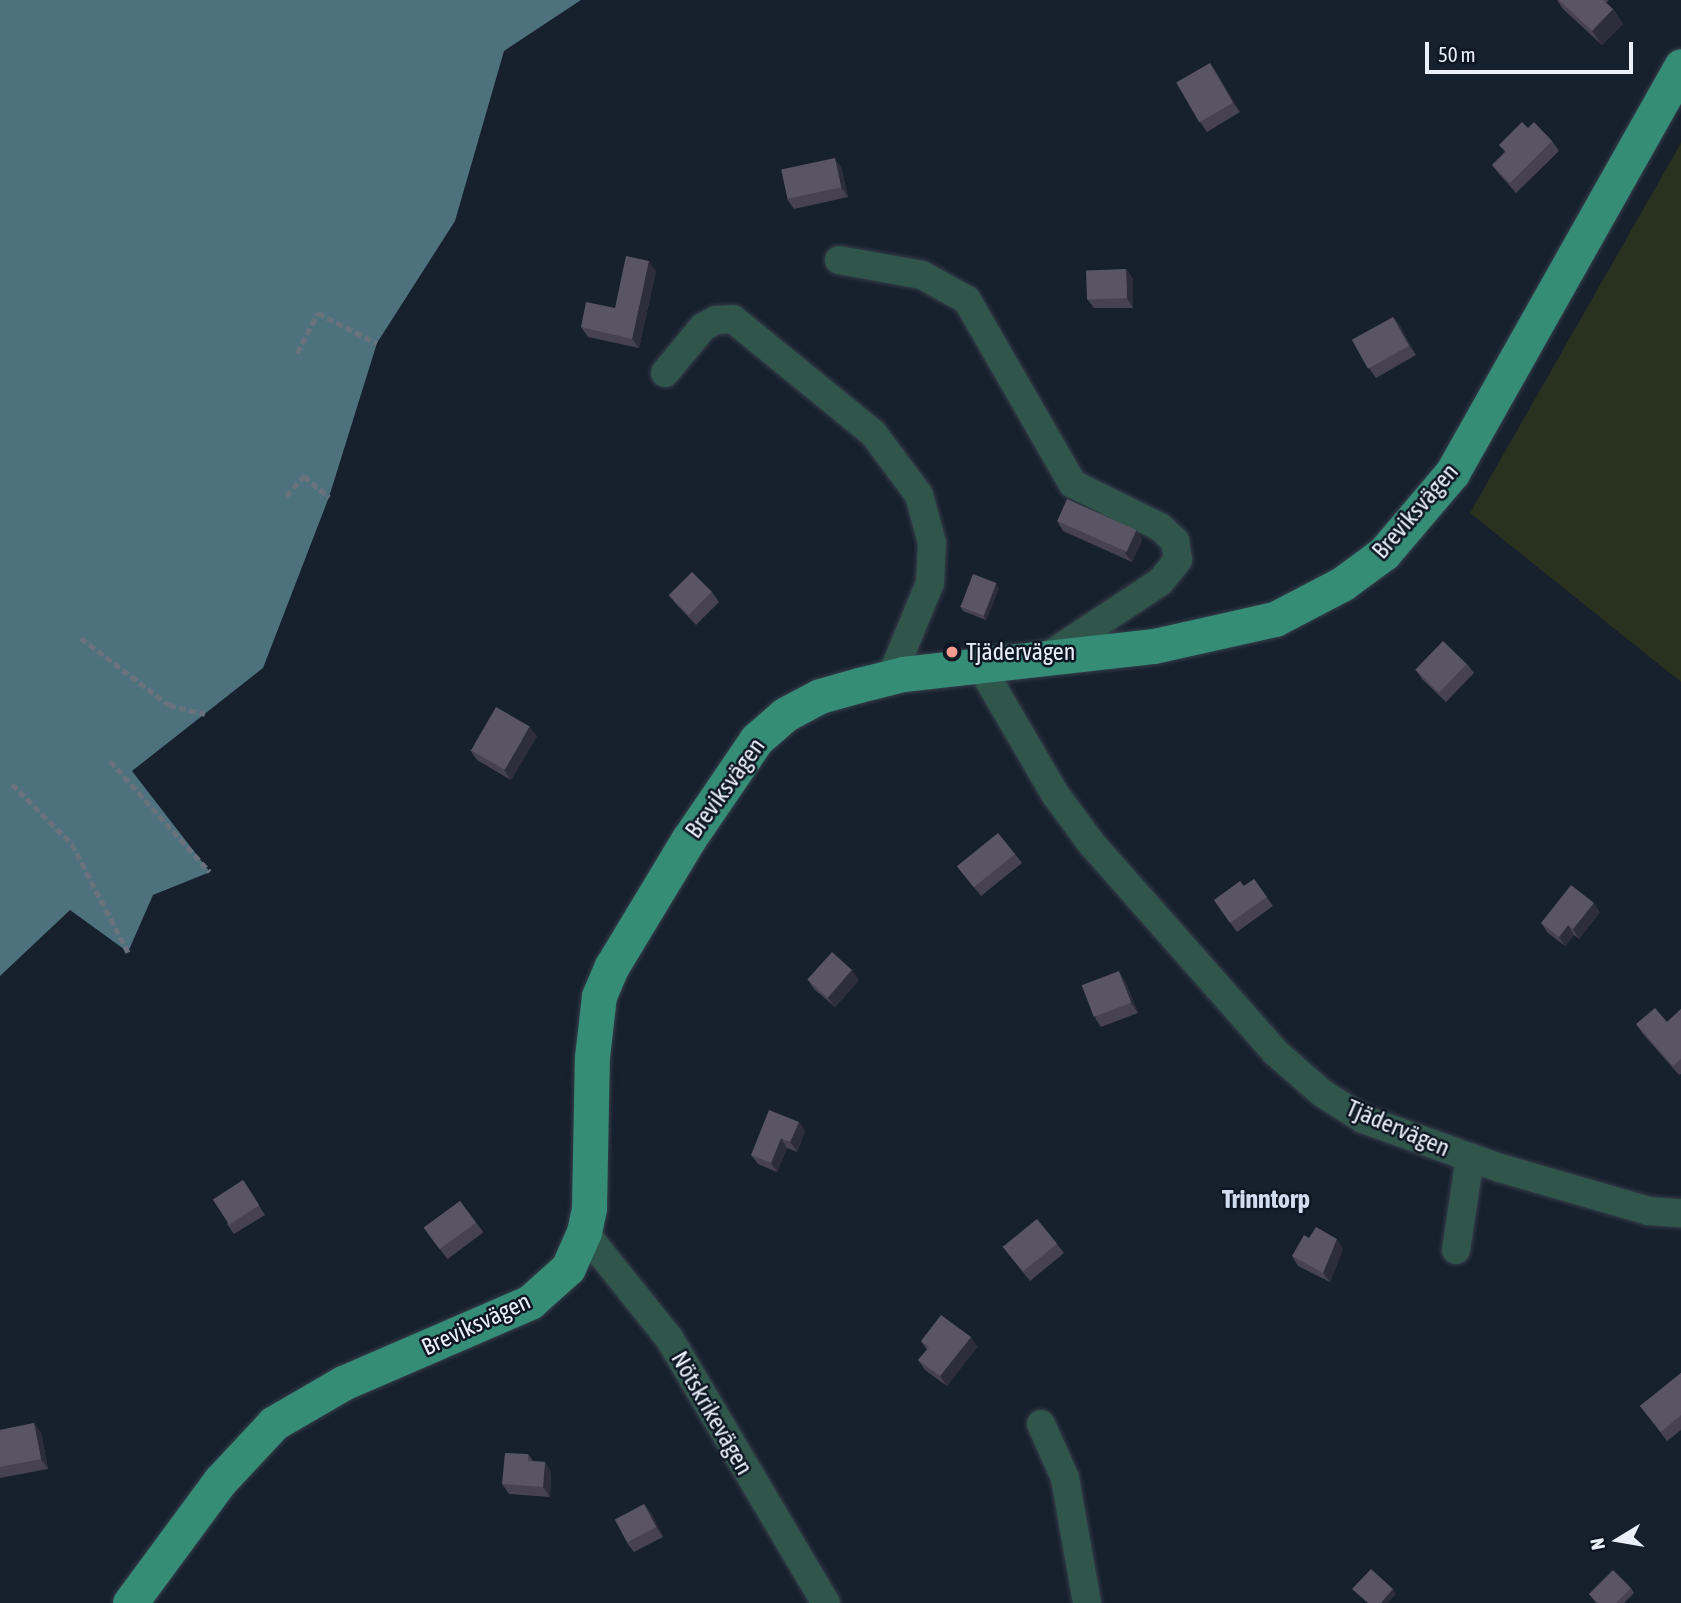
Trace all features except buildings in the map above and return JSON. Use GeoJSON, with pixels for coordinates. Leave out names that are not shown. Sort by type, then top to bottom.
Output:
{"type":"FeatureCollection","features":[{"type":"Feature","properties":{"kind":"main road","name":"Breviksvägen"},"geometry":{"type":"LineString","coordinates":[[130,1603],[219,1481],[274,1423],[343,1383],[530,1301],[568,1268],[584,1232],[592,1173],[595,1013],[612,966],[688,840],[757,739],[786,715],[820,696],[891,677],[1154,646],[1275,619],[1342,584],[1384,553],[1452,473],[1681,66]]}},
{"type":"Feature","properties":{"kind":"street"},"geometry":{"type":"LineString","coordinates":[[839,260],[922,275],[950,286],[967,300],[1073,484],[1160,527],[1175,541],[1178,560],[1160,582],[1042,659]]}},
{"type":"Feature","properties":{"kind":"street"},"geometry":{"type":"LineString","coordinates":[[665,373],[703,327],[716,320],[733,319],[873,433],[919,495],[932,543],[930,583],[891,677]]}},
{"type":"Feature","properties":{"kind":"street","name":"Tjädervägen"},"geometry":{"type":"LineString","coordinates":[[981,667],[1055,794],[1077,824],[1275,1052],[1322,1093],[1363,1119],[1470,1157],[1649,1211],[1681,1213]]}},
{"type":"Feature","properties":{"kind":"street"},"geometry":{"type":"LineString","coordinates":[[1456,1250],[1470,1157]]}},
{"type":"Feature","properties":{"kind":"street","name":"Nötskrikevägen"},"geometry":{"type":"LineString","coordinates":[[584,1232],[669,1338],[826,1603]]}},
{"type":"Feature","properties":{"kind":"street"},"geometry":{"type":"LineString","coordinates":[[1041,1424],[1065,1478],[1087,1603]]}},
{"type":"Feature","properties":{"kind":"path"},"geometry":{"type":"LineString","coordinates":[[297,353],[318,313],[377,343]]}},
{"type":"Feature","properties":{"kind":"path"},"geometry":{"type":"LineString","coordinates":[[286,496],[304,476],[330,497]]}},
{"type":"Feature","properties":{"kind":"path"},"geometry":{"type":"LineString","coordinates":[[81,638],[169,705],[205,714]]}},
{"type":"Feature","properties":{"kind":"path"},"geometry":{"type":"LineString","coordinates":[[110,761],[210,872]]}},
{"type":"Feature","properties":{"kind":"path"},"geometry":{"type":"LineString","coordinates":[[12,784],[72,844],[128,952]]}},
{"type":"Feature","properties":{"kind":"green space"},"geometry":{"type":"Polygon","coordinates":[[[1681,143],[1681,682],[1470,513],[1681,143]]]}},
{"type":"Feature","properties":{"kind":"water"},"geometry":{"type":"Polygon","coordinates":[[[0,0],[581,0],[504,51],[455,221],[377,343],[329,497],[263,668],[132,771],[210,872],[153,895],[128,952],[70,910],[0,976],[0,0]]]}},
{"type":"Feature","properties":{"kind":"place","name":"Tjädervägen"},"geometry":{"type":"Point","coordinates":[952,652]}},
{"type":"Feature","properties":{"kind":"district","name":"Trinntorp"},"geometry":{"type":"Point","coordinates":[1266,1200]}}]}
